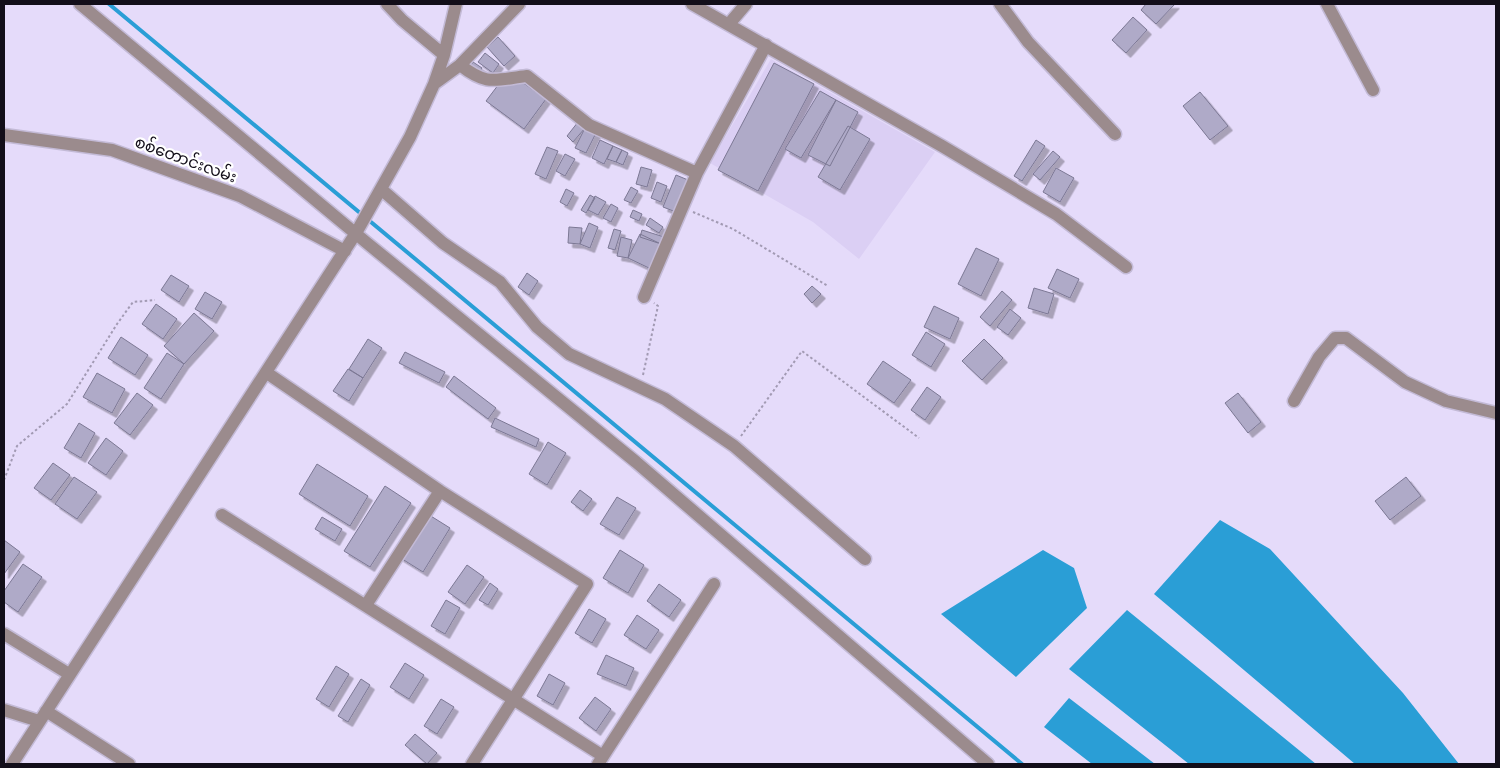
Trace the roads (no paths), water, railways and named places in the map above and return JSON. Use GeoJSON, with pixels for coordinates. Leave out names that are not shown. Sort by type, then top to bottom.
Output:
{"type":"FeatureCollection","features":[{"type":"Feature","properties":{"kind":"street"},"geometry":{"type":"LineString","coordinates":[[80,4],[636,462],[988,764]]}},
{"type":"Feature","properties":{"kind":"street"},"geometry":{"type":"LineString","coordinates":[[387,4],[402,20],[444,55]]}},
{"type":"Feature","properties":{"kind":"street"},"geometry":{"type":"LineString","coordinates":[[12,764],[356,233],[410,137],[434,84],[444,55],[456,4]]}},
{"type":"Feature","properties":{"kind":"street"},"geometry":{"type":"LineString","coordinates":[[434,84],[460,65],[519,4]]}},
{"type":"Feature","properties":{"kind":"street"},"geometry":{"type":"LineString","coordinates":[[692,4],[1056,214],[1126,267]]}},
{"type":"Feature","properties":{"kind":"street"},"geometry":{"type":"LineString","coordinates":[[729,24],[746,4]]}},
{"type":"Feature","properties":{"kind":"street"},"geometry":{"type":"LineString","coordinates":[[1000,4],[1028,42],[1115,134]]}},
{"type":"Feature","properties":{"kind":"street"},"geometry":{"type":"LineString","coordinates":[[1327,4],[1374,90]]}},
{"type":"Feature","properties":{"kind":"street"},"geometry":{"type":"LineString","coordinates":[[644,297],[682,206],[766,45]]}},
{"type":"Feature","properties":{"kind":"street"},"geometry":{"type":"LineString","coordinates":[[460,65],[476,77],[488,80],[527,76],[589,125],[698,173]]}},
{"type":"Feature","properties":{"kind":"street","name":"စစ်တောင်းလမ်း"},"geometry":{"type":"LineString","coordinates":[[4,135],[112,150],[240,196],[345,251]]}},
{"type":"Feature","properties":{"kind":"street"},"geometry":{"type":"LineString","coordinates":[[381,189],[443,243],[500,282],[537,326],[569,354],[665,399],[734,446],[865,559]]}},
{"type":"Feature","properties":{"kind":"street"},"geometry":{"type":"LineString","coordinates":[[1294,401],[1319,357],[1335,338],[1346,338],[1405,382],[1446,401],[1496,413]]}},
{"type":"Feature","properties":{"kind":"street"},"geometry":{"type":"LineString","coordinates":[[267,373],[440,491],[587,584],[472,764]]}},
{"type":"Feature","properties":{"kind":"street"},"geometry":{"type":"LineString","coordinates":[[366,605],[440,491]]}},
{"type":"Feature","properties":{"kind":"street"},"geometry":{"type":"LineString","coordinates":[[222,515],[515,698],[601,760],[714,584]]}},
{"type":"Feature","properties":{"kind":"street"},"geometry":{"type":"LineString","coordinates":[[4,634],[69,674]]}},
{"type":"Feature","properties":{"kind":"street"},"geometry":{"type":"LineString","coordinates":[[4,710],[43,716],[129,764]]}},
{"type":"Feature","properties":{"kind":"water"},"geometry":{"type":"Polygon","coordinates":[[[1220,520],[1270,549],[1403,693],[1459,764],[1355,764],[1154,594],[1220,520]]]}},
{"type":"Feature","properties":{"kind":"water"},"geometry":{"type":"Polygon","coordinates":[[[1043,550],[1074,568],[1087,608],[1016,677],[941,614],[1043,550]]]}},
{"type":"Feature","properties":{"kind":"water"},"geometry":{"type":"Polygon","coordinates":[[[1127,610],[1316,764],[1189,764],[1069,669],[1127,610]]]}},
{"type":"Feature","properties":{"kind":"water"},"geometry":{"type":"Polygon","coordinates":[[[1069,698],[1155,764],[1092,764],[1044,727],[1069,698]]]}},
{"type":"Feature","properties":{"kind":"waterway"},"geometry":{"type":"LineString","coordinates":[[109,4],[1022,764]]}}]}
